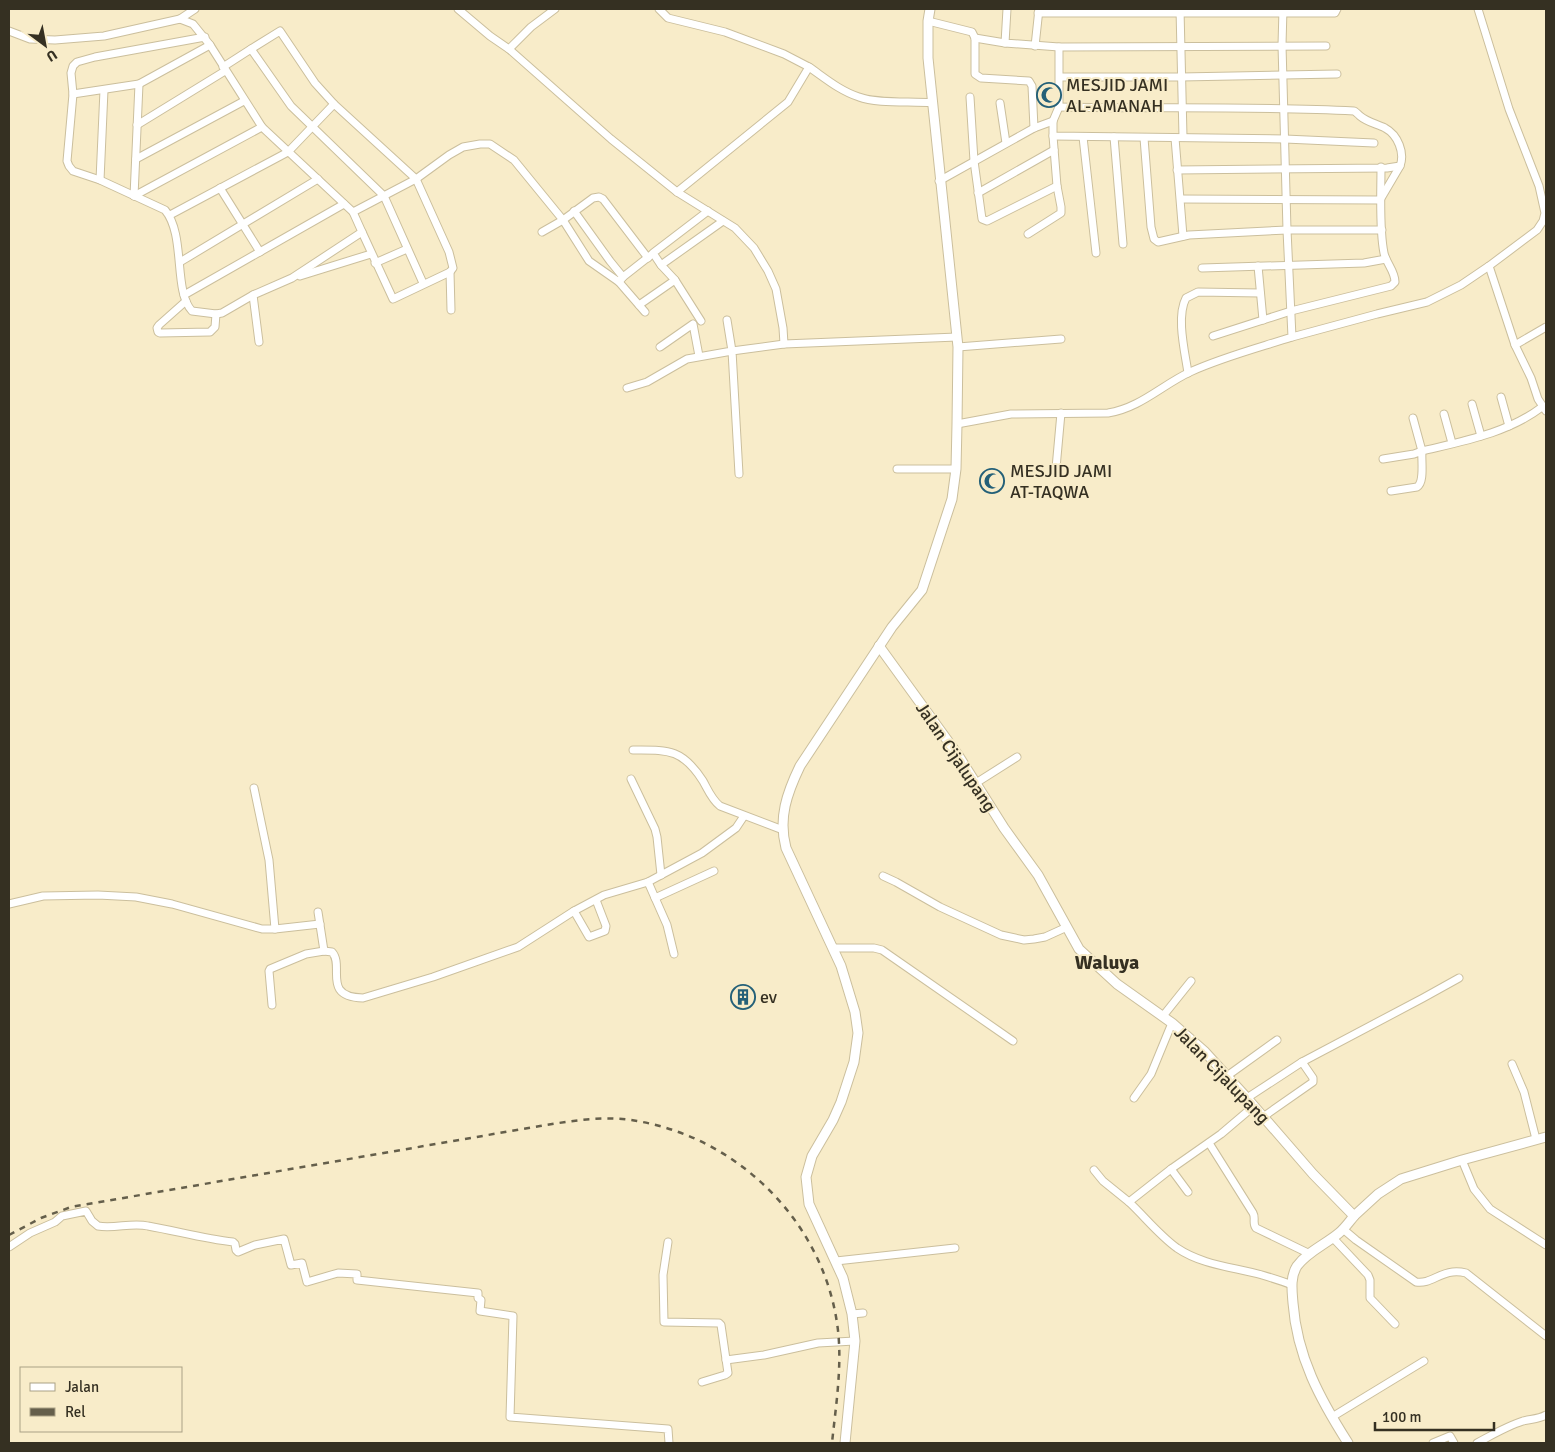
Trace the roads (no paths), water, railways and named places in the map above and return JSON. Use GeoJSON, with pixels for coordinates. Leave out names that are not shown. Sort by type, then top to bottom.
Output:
{"type":"FeatureCollection","features":[{"type":"Feature","properties":{"kind":"street"},"geometry":{"type":"LineString","coordinates":[[9,31],[30,39],[64,40],[104,36],[180,19],[194,9]]}},
{"type":"Feature","properties":{"kind":"street"},"geometry":{"type":"LineString","coordinates":[[458,9],[509,49],[611,139],[677,192],[735,228],[754,248],[768,270],[776,289],[780,307],[784,344]]}},
{"type":"Feature","properties":{"kind":"street"},"geometry":{"type":"LineString","coordinates":[[509,49],[531,27],[555,9]]}},
{"type":"Feature","properties":{"kind":"street"},"geometry":{"type":"LineString","coordinates":[[659,9],[668,18],[725,32],[784,54],[809,67],[843,90],[860,98],[881,101],[932,102]]}},
{"type":"Feature","properties":{"kind":"street"},"geometry":{"type":"LineString","coordinates":[[845,1443],[855,1340],[852,1314],[847,1292],[836,1261],[809,1204],[806,1177],[812,1156],[841,1102],[854,1062],[858,1033],[855,1012],[834,948],[786,848],[783,830],[783,809],[800,766],[879,646],[916,598],[926,580],[950,507],[956,469],[958,347],[928,58],[928,21],[930,9]]}},
{"type":"Feature","properties":{"kind":"street"},"geometry":{"type":"LineString","coordinates":[[1005,43],[1007,9]]}},
{"type":"Feature","properties":{"kind":"street"},"geometry":{"type":"LineString","coordinates":[[1035,46],[1039,11],[1284,11],[1335,13],[1337,9]]}},
{"type":"Feature","properties":{"kind":"street"},"geometry":{"type":"LineString","coordinates":[[957,424],[1011,414],[1108,413],[1122,411],[1145,400],[1188,373],[1221,359],[1292,337],[1427,302],[1461,285],[1537,230],[1545,218],[1542,185],[1509,109],[1478,9]]}},
{"type":"Feature","properties":{"kind":"street"},"geometry":{"type":"LineString","coordinates":[[1180,11],[1183,137]]}},
{"type":"Feature","properties":{"kind":"street"},"geometry":{"type":"LineString","coordinates":[[1284,11],[1282,45],[1284,139],[1292,337]]}},
{"type":"Feature","properties":{"kind":"street"},"geometry":{"type":"LineString","coordinates":[[180,19],[193,24],[205,37],[262,127],[353,212],[375,263],[393,298],[450,272]]}},
{"type":"Feature","properties":{"kind":"street"},"geometry":{"type":"LineString","coordinates":[[928,21],[970,31],[975,38],[976,76],[981,78],[1027,80],[1030,82],[1034,128]]}},
{"type":"Feature","properties":{"kind":"street"},"geometry":{"type":"LineString","coordinates":[[137,125],[280,31],[315,83],[334,104],[416,179],[452,262],[453,268],[450,272],[451,310]]}},
{"type":"Feature","properties":{"kind":"street"},"geometry":{"type":"LineString","coordinates":[[205,37],[83,59],[73,66],[71,73],[73,94],[67,161],[69,166],[76,172],[100,180],[165,210],[170,215],[174,226],[185,298],[192,312],[216,314],[228,310],[292,278],[371,254]]}},
{"type":"Feature","properties":{"kind":"street"},"geometry":{"type":"LineString","coordinates":[[975,38],[1005,43],[1059,47],[1326,46]]}},
{"type":"Feature","properties":{"kind":"street"},"geometry":{"type":"LineString","coordinates":[[73,94],[140,84],[210,45]]}},
{"type":"Feature","properties":{"kind":"street"},"geometry":{"type":"LineString","coordinates":[[1028,234],[1061,213],[1053,136],[1054,121],[1059,107],[1059,47]]}},
{"type":"Feature","properties":{"kind":"street"},"geometry":{"type":"LineString","coordinates":[[251,49],[291,106],[384,196],[423,283]]}},
{"type":"Feature","properties":{"kind":"street"},"geometry":{"type":"LineString","coordinates":[[677,192],[788,102],[809,67]]}},
{"type":"Feature","properties":{"kind":"street"},"geometry":{"type":"LineString","coordinates":[[1060,77],[1337,74]]}},
{"type":"Feature","properties":{"kind":"street"},"geometry":{"type":"LineString","coordinates":[[134,196],[140,84]]}},
{"type":"Feature","properties":{"kind":"street"},"geometry":{"type":"LineString","coordinates":[[100,180],[104,90]]}},
{"type":"Feature","properties":{"kind":"street"},"geometry":{"type":"LineString","coordinates":[[970,96],[974,160],[981,216],[987,221],[1057,186]]}},
{"type":"Feature","properties":{"kind":"street"},"geometry":{"type":"LineString","coordinates":[[136,159],[244,101]]}},
{"type":"Feature","properties":{"kind":"street"},"geometry":{"type":"LineString","coordinates":[[1000,103],[1006,144]]}},
{"type":"Feature","properties":{"kind":"street"},"geometry":{"type":"LineString","coordinates":[[170,215],[288,152],[334,104]]}},
{"type":"Feature","properties":{"kind":"street"},"geometry":{"type":"LineString","coordinates":[[1059,107],[1284,108],[1354,111],[1360,116],[1388,129],[1401,150],[1402,160],[1400,166],[1380,200]]}},
{"type":"Feature","properties":{"kind":"street"},"geometry":{"type":"LineString","coordinates":[[940,181],[974,160],[1034,128],[1054,121]]}},
{"type":"Feature","properties":{"kind":"street"},"geometry":{"type":"LineString","coordinates":[[134,196],[262,127]]}},
{"type":"Feature","properties":{"kind":"street"},"geometry":{"type":"LineString","coordinates":[[1053,136],[1284,139],[1374,143]]}},
{"type":"Feature","properties":{"kind":"street"},"geometry":{"type":"LineString","coordinates":[[1083,137],[1096,253]]}},
{"type":"Feature","properties":{"kind":"street"},"geometry":{"type":"LineString","coordinates":[[1114,137],[1123,244]]}},
{"type":"Feature","properties":{"kind":"street"},"geometry":{"type":"LineString","coordinates":[[1144,138],[1151,226],[1154,238],[1158,242],[1183,236],[1287,230],[1382,230]]}},
{"type":"Feature","properties":{"kind":"street"},"geometry":{"type":"LineString","coordinates":[[1174,138],[1183,236]]}},
{"type":"Feature","properties":{"kind":"street"},"geometry":{"type":"LineString","coordinates":[[353,212],[416,179],[463,147],[490,144],[514,160],[563,220],[589,262],[621,280]]}},
{"type":"Feature","properties":{"kind":"street"},"geometry":{"type":"LineString","coordinates":[[978,193],[1054,150]]}},
{"type":"Feature","properties":{"kind":"street"},"geometry":{"type":"LineString","coordinates":[[1177,170],[1381,168],[1400,166]]}},
{"type":"Feature","properties":{"kind":"street"},"geometry":{"type":"LineString","coordinates":[[1213,336],[1291,311],[1391,286],[1395,282],[1395,277],[1386,259],[1382,230],[1380,200],[1381,168]]}},
{"type":"Feature","properties":{"kind":"street"},"geometry":{"type":"LineString","coordinates":[[180,262],[318,179]]}},
{"type":"Feature","properties":{"kind":"street"},"geometry":{"type":"LineString","coordinates":[[220,188],[260,252]]}},
{"type":"Feature","properties":{"kind":"street"},"geometry":{"type":"LineString","coordinates":[[542,232],[563,220],[593,198],[599,197],[603,199],[675,280],[701,322]]}},
{"type":"Feature","properties":{"kind":"street"},"geometry":{"type":"LineString","coordinates":[[1181,199],[1380,200]]}},
{"type":"Feature","properties":{"kind":"street"},"geometry":{"type":"LineString","coordinates":[[216,314],[215,327],[210,332],[158,332],[159,324],[185,298],[344,204]]}},
{"type":"Feature","properties":{"kind":"street"},"geometry":{"type":"LineString","coordinates":[[574,211],[610,261],[621,280],[646,312]]}},
{"type":"Feature","properties":{"kind":"street"},"geometry":{"type":"LineString","coordinates":[[621,280],[708,211]]}},
{"type":"Feature","properties":{"kind":"street"},"geometry":{"type":"LineString","coordinates":[[661,265],[723,221]]}},
{"type":"Feature","properties":{"kind":"street"},"geometry":{"type":"LineString","coordinates":[[292,278],[362,232]]}},
{"type":"Feature","properties":{"kind":"street"},"geometry":{"type":"LineString","coordinates":[[375,263],[407,249]]}},
{"type":"Feature","properties":{"kind":"street"},"geometry":{"type":"LineString","coordinates":[[1202,268],[1364,263],[1386,259]]}},
{"type":"Feature","properties":{"kind":"street"},"geometry":{"type":"LineString","coordinates":[[1258,266],[1262,320]]}},
{"type":"Feature","properties":{"kind":"street"},"geometry":{"type":"LineString","coordinates":[[1383,459],[1414,454],[1481,436],[1509,426],[1544,409],[1515,345],[1489,266]]}},
{"type":"Feature","properties":{"kind":"street"},"geometry":{"type":"LineString","coordinates":[[639,305],[675,280]]}},
{"type":"Feature","properties":{"kind":"street"},"geometry":{"type":"LineString","coordinates":[[1188,373],[1183,341],[1182,318],[1186,298],[1198,292],[1260,293]]}},
{"type":"Feature","properties":{"kind":"street"},"geometry":{"type":"LineString","coordinates":[[253,296],[259,342]]}},
{"type":"Feature","properties":{"kind":"street"},"geometry":{"type":"LineString","coordinates":[[727,320],[732,351],[739,474]]}},
{"type":"Feature","properties":{"kind":"street"},"geometry":{"type":"LineString","coordinates":[[660,347],[693,324],[699,356]]}},
{"type":"Feature","properties":{"kind":"street"},"geometry":{"type":"LineString","coordinates":[[1515,345],[1546,327]]}},
{"type":"Feature","properties":{"kind":"street"},"geometry":{"type":"LineString","coordinates":[[627,388],[647,382],[687,359],[699,356],[784,344],[957,337]]}},
{"type":"Feature","properties":{"kind":"street"},"geometry":{"type":"LineString","coordinates":[[958,347],[1062,339]]}},
{"type":"Feature","properties":{"kind":"street"},"geometry":{"type":"LineString","coordinates":[[1501,397],[1509,426]]}},
{"type":"Feature","properties":{"kind":"street"},"geometry":{"type":"LineString","coordinates":[[1472,404],[1481,436]]}},
{"type":"Feature","properties":{"kind":"street"},"geometry":{"type":"LineString","coordinates":[[1056,468],[1061,413]]}},
{"type":"Feature","properties":{"kind":"street"},"geometry":{"type":"LineString","coordinates":[[1444,414],[1452,443]]}},
{"type":"Feature","properties":{"kind":"street"},"geometry":{"type":"LineString","coordinates":[[1391,491],[1417,487],[1422,482],[1422,451],[1413,418]]}},
{"type":"Feature","properties":{"kind":"street"},"geometry":{"type":"LineString","coordinates":[[897,469],[956,469]]}},
{"type":"Feature","properties":{"kind":"street","name":"Jalan Cijalupang"},"geometry":{"type":"LineString","coordinates":[[879,646],[958,755],[1004,828],[1038,875],[1079,948],[1117,984],[1172,1023],[1227,1076],[1313,1174],[1354,1216]]}},
{"type":"Feature","properties":{"kind":"street"},"geometry":{"type":"LineString","coordinates":[[633,750],[666,750],[677,754],[695,770],[717,804],[783,830]]}},
{"type":"Feature","properties":{"kind":"street"},"geometry":{"type":"LineString","coordinates":[[976,783],[1017,757]]}},
{"type":"Feature","properties":{"kind":"street"},"geometry":{"type":"LineString","coordinates":[[632,779],[655,829],[660,875]]}},
{"type":"Feature","properties":{"kind":"street"},"geometry":{"type":"LineString","coordinates":[[254,788],[269,860],[275,929]]}},
{"type":"Feature","properties":{"kind":"street"},"geometry":{"type":"LineString","coordinates":[[272,1005],[270,969],[306,954],[324,951],[332,952],[336,959],[338,984],[343,993],[351,997],[363,998],[433,977],[518,947],[574,911],[596,900],[648,882],[676,868],[709,848],[736,828],[744,816]]}},
{"type":"Feature","properties":{"kind":"street"},"geometry":{"type":"LineString","coordinates":[[655,898],[714,871]]}},
{"type":"Feature","properties":{"kind":"street"},"geometry":{"type":"LineString","coordinates":[[883,876],[940,907],[1001,935],[1024,940],[1034,939],[1045,937],[1067,927]]}},
{"type":"Feature","properties":{"kind":"street"},"geometry":{"type":"LineString","coordinates":[[648,882],[667,925],[674,954]]}},
{"type":"Feature","properties":{"kind":"street"},"geometry":{"type":"LineString","coordinates":[[9,904],[43,896],[136,896],[262,928],[275,929],[320,924]]}},
{"type":"Feature","properties":{"kind":"street"},"geometry":{"type":"LineString","coordinates":[[574,911],[589,937],[605,930],[606,926],[596,900]]}},
{"type":"Feature","properties":{"kind":"street"},"geometry":{"type":"LineString","coordinates":[[318,912],[324,951]]}},
{"type":"Feature","properties":{"kind":"street"},"geometry":{"type":"LineString","coordinates":[[834,948],[874,948],[882,950],[1013,1041]]}},
{"type":"Feature","properties":{"kind":"street"},"geometry":{"type":"LineString","coordinates":[[1247,1098],[1302,1062],[1458,978]]}},
{"type":"Feature","properties":{"kind":"street"},"geometry":{"type":"LineString","coordinates":[[1163,1016],[1191,981]]}},
{"type":"Feature","properties":{"kind":"street"},"geometry":{"type":"LineString","coordinates":[[1134,1098],[1151,1074],[1172,1023]]}},
{"type":"Feature","properties":{"kind":"street"},"geometry":{"type":"LineString","coordinates":[[1227,1076],[1277,1040]]}},
{"type":"Feature","properties":{"kind":"street"},"geometry":{"type":"LineString","coordinates":[[1263,1117],[1313,1082],[1313,1078],[1302,1062]]}},
{"type":"Feature","properties":{"kind":"street"},"geometry":{"type":"LineString","coordinates":[[1512,1064],[1524,1092],[1536,1139]]}},
{"type":"Feature","properties":{"kind":"street"},"geometry":{"type":"LineString","coordinates":[[1129,1202],[1254,1106]]}},
{"type":"Feature","properties":{"kind":"street"},"geometry":{"type":"LineString","coordinates":[[1348,1443],[1312,1380],[1300,1347],[1294,1320],[1292,1284],[1295,1269],[1299,1263],[1343,1229],[1378,1194],[1401,1179],[1546,1137]]}},
{"type":"Feature","properties":{"kind":"street"},"geometry":{"type":"LineString","coordinates":[[1208,1143],[1253,1213],[1255,1226],[1310,1254]]}},
{"type":"Feature","properties":{"kind":"street"},"geometry":{"type":"LineString","coordinates":[[1462,1160],[1474,1189],[1490,1209],[1546,1245]]}},
{"type":"Feature","properties":{"kind":"street"},"geometry":{"type":"LineString","coordinates":[[1171,1169],[1188,1192]]}},
{"type":"Feature","properties":{"kind":"street"},"geometry":{"type":"LineString","coordinates":[[1094,1170],[1103,1181],[1129,1202],[1161,1235],[1178,1248],[1213,1264],[1292,1284]]}},
{"type":"Feature","properties":{"kind":"street"},"geometry":{"type":"LineString","coordinates":[[9,1247],[55,1222],[62,1216],[86,1211],[98,1226],[134,1224],[148,1226],[204,1239],[233,1242],[238,1252],[255,1245],[284,1239],[291,1265],[302,1263],[307,1282],[338,1273],[357,1274],[357,1280],[478,1293],[478,1298],[481,1300],[480,1311],[514,1316],[510,1417],[668,1429],[669,1443]]}},
{"type":"Feature","properties":{"kind":"street"},"geometry":{"type":"LineString","coordinates":[[1343,1229],[1416,1282],[1422,1283],[1450,1271],[1466,1273],[1546,1336]]}},
{"type":"Feature","properties":{"kind":"street"},"geometry":{"type":"LineString","coordinates":[[1333,1238],[1368,1275],[1370,1280],[1370,1298],[1395,1324]]}},
{"type":"Feature","properties":{"kind":"street"},"geometry":{"type":"LineString","coordinates":[[668,1242],[663,1275],[664,1321],[720,1324],[727,1374],[702,1382]]}},
{"type":"Feature","properties":{"kind":"street"},"geometry":{"type":"LineString","coordinates":[[836,1261],[955,1248]]}},
{"type":"Feature","properties":{"kind":"street"},"geometry":{"type":"LineString","coordinates":[[852,1314],[863,1313]]}},
{"type":"Feature","properties":{"kind":"street"},"geometry":{"type":"LineString","coordinates":[[726,1360],[764,1355],[818,1343],[855,1340]]}},
{"type":"Feature","properties":{"kind":"street"},"geometry":{"type":"LineString","coordinates":[[1332,1418],[1424,1361]]}},
{"type":"Feature","properties":{"kind":"street"},"geometry":{"type":"LineString","coordinates":[[1477,1443],[1506,1427],[1546,1415]]}},
{"type":"Feature","properties":{"kind":"street"},"geometry":{"type":"LineString","coordinates":[[1433,1443],[1450,1436],[1454,1443]]}},
{"type":"Feature","properties":{"kind":"railway"},"geometry":{"type":"LineString","coordinates":[[9,1235],[41,1218],[71,1207],[564,1122],[588,1119],[625,1119],[674,1130],[709,1145],[741,1165],[769,1190],[794,1219],[814,1251],[828,1286],[839,1338],[838,1383],[832,1443]]}},
{"type":"Feature","properties":{"kind":"place","name":"MESJID JAMI AL-AMANAH"},"geometry":{"type":"Point","coordinates":[1049,95]}},
{"type":"Feature","properties":{"kind":"place","name":"MESJID JAMI AT-TAQWA"},"geometry":{"type":"Point","coordinates":[992,481]}},
{"type":"Feature","properties":{"kind":"place","name":"ev"},"geometry":{"type":"Point","coordinates":[743,997]}},
{"type":"Feature","properties":{"kind":"district","name":"Waluya"},"geometry":{"type":"Point","coordinates":[1107,962]}}]}
